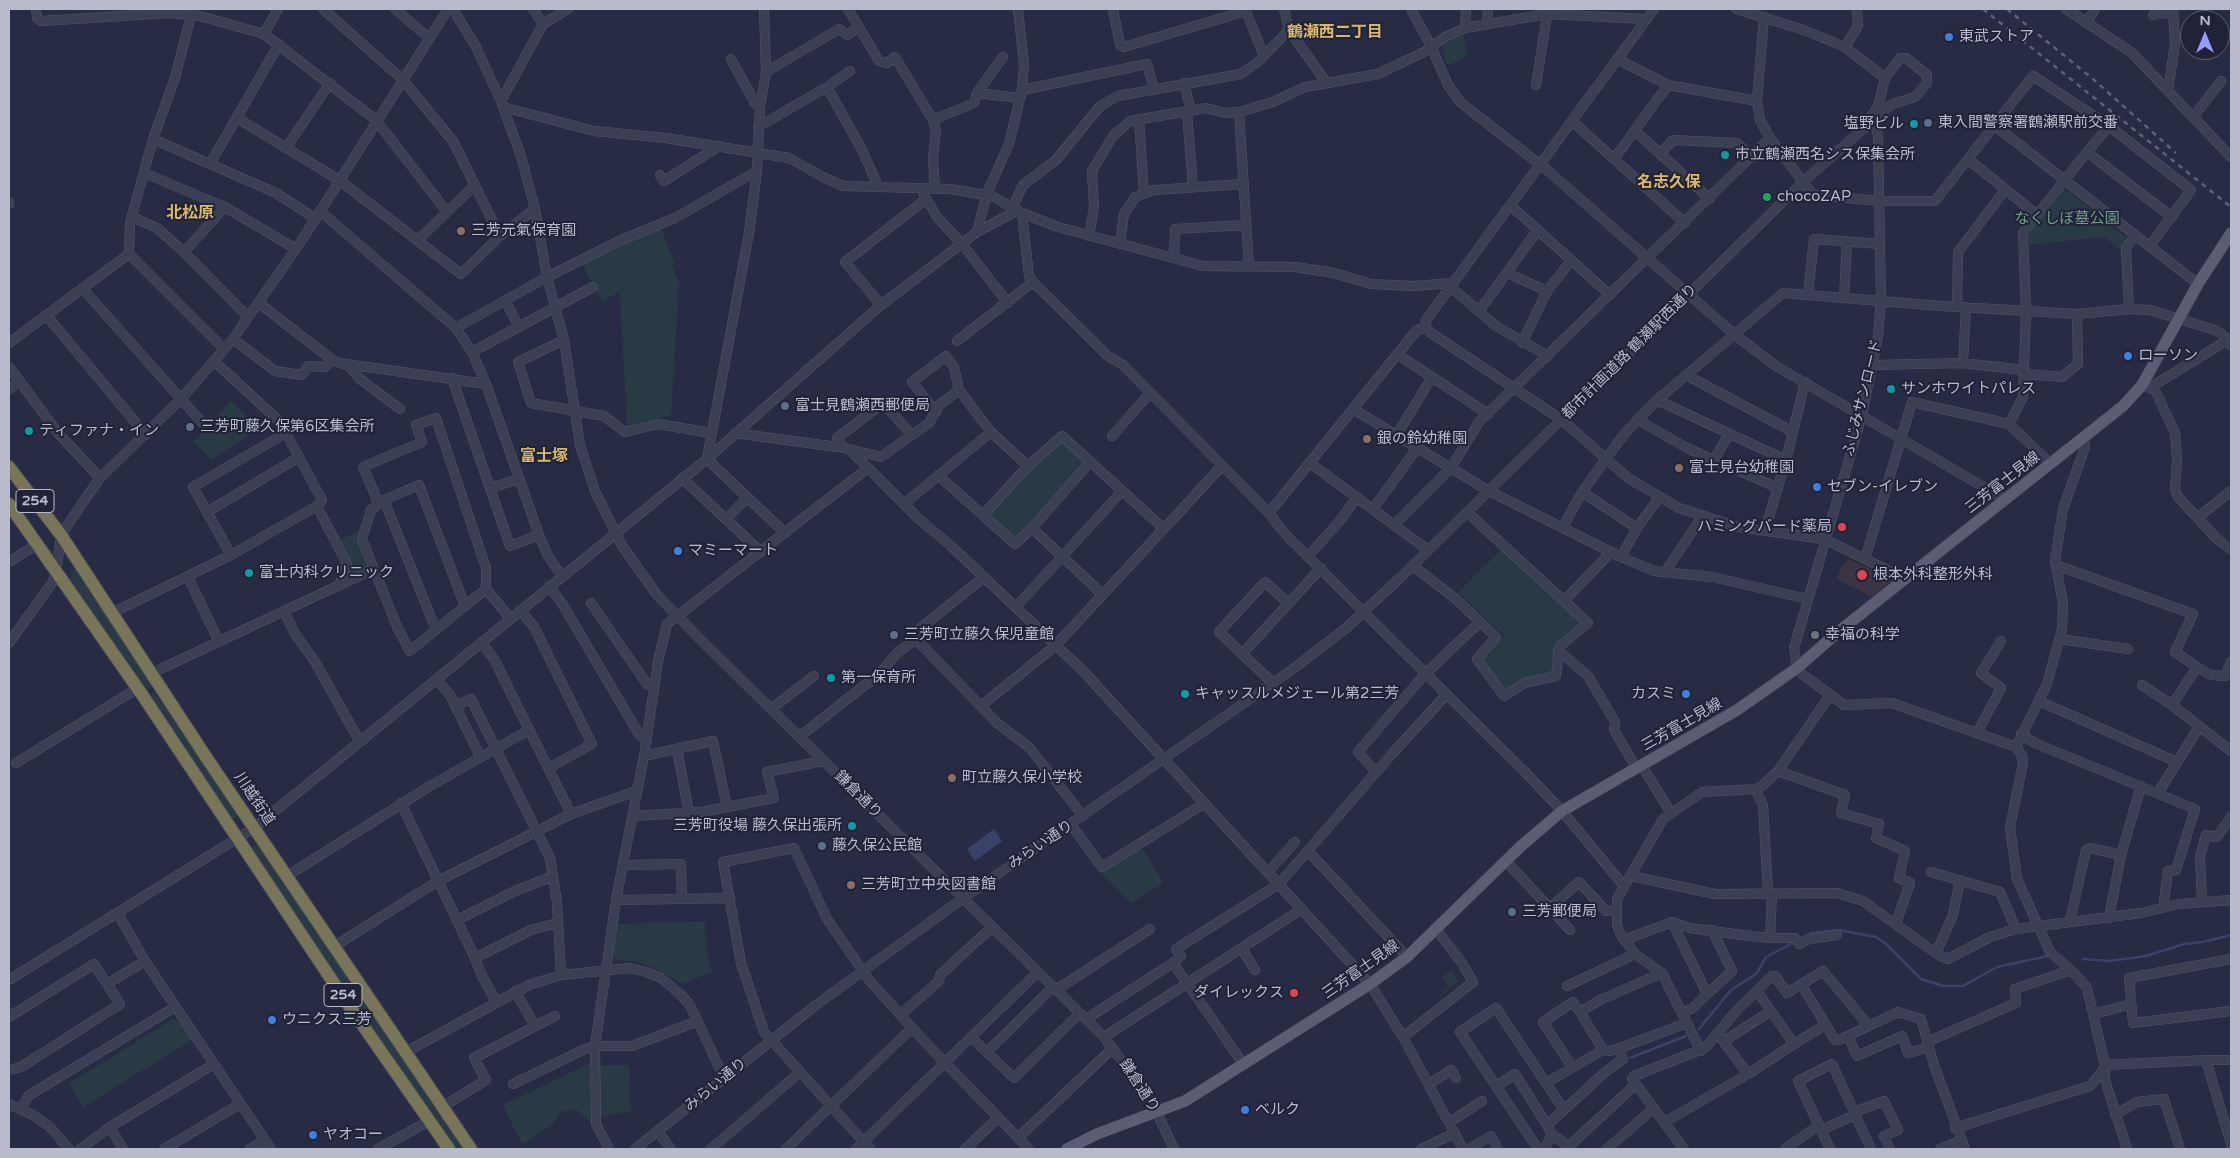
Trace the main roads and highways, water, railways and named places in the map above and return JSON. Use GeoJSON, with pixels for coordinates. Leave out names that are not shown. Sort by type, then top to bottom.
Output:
{"type":"FeatureCollection","features":[{"type":"Feature","properties":{"kind":"highway","name":"川越街道"},"geometry":{"type":"LineString","coordinates":[[9,467],[61,535],[254,828],[471,1149]]}},
{"type":"Feature","properties":{"kind":"highway","name":"254"},"geometry":{"type":"LineString","coordinates":[[9,504],[138,688],[240,838],[341,994],[449,1149]]}},
{"type":"Feature","properties":{"kind":"main road","name":"三芳富士見線"},"geometry":{"type":"LineString","coordinates":[[1074,1147],[1185,1101],[1370,984],[1407,957],[1506,861],[1562,811],[1737,710],[1797,668],[1838,632],[2084,439],[2147,386],[2178,318],[2231,232]]}},
{"type":"Feature","properties":{"kind":"water"},"geometry":{"type":"Polygon","coordinates":[[[994,829],[1002,841],[975,861],[967,849],[994,829]]]}},
{"type":"Feature","properties":{"kind":"waterway"},"geometry":{"type":"LineString","coordinates":[[1699,1029],[1731,990],[1756,974],[1766,957],[1812,933],[1839,930],[1876,937],[1885,943],[1921,979],[1943,986],[1963,986],[1997,967],[2048,956]]}},
{"type":"Feature","properties":{"kind":"waterway"},"geometry":{"type":"LineString","coordinates":[[2083,959],[2109,961],[2146,956],[2184,944],[2203,942],[2231,935]]}},
{"type":"Feature","properties":{"kind":"waterway"},"geometry":{"type":"LineString","coordinates":[[1630,1058],[1686,1036]]}},
{"type":"Feature","properties":{"kind":"railway"},"geometry":{"type":"LineString","coordinates":[[1983,9],[2231,207]]}},
{"type":"Feature","properties":{"kind":"railway"},"geometry":{"type":"LineString","coordinates":[[2007,9],[2093,79],[2176,153]]}},
{"type":"Feature","properties":{"kind":"place","name":"東武ストア"},"geometry":{"type":"Point","coordinates":[1949,37]}},
{"type":"Feature","properties":{"kind":"place","name":"東入間警察署鶴瀬駅前交番"},"geometry":{"type":"Point","coordinates":[1928,123]}},
{"type":"Feature","properties":{"kind":"place","name":"塩野ビル"},"geometry":{"type":"Point","coordinates":[1914,124]}},
{"type":"Feature","properties":{"kind":"place","name":"市立鶴瀬西名シス保集会所"},"geometry":{"type":"Point","coordinates":[1725,155]}},
{"type":"Feature","properties":{"kind":"place","name":"chocoZAP"},"geometry":{"type":"Point","coordinates":[1767,197]}},
{"type":"Feature","properties":{"kind":"place","name":"三芳元氣保育園"},"geometry":{"type":"Point","coordinates":[461,231]}},
{"type":"Feature","properties":{"kind":"place","name":"ローソン"},"geometry":{"type":"Point","coordinates":[2128,356]}},
{"type":"Feature","properties":{"kind":"place","name":"サンホワイトパレス"},"geometry":{"type":"Point","coordinates":[1891,389]}},
{"type":"Feature","properties":{"kind":"place","name":"富士見鶴瀬西郵便局"},"geometry":{"type":"Point","coordinates":[785,406]}},
{"type":"Feature","properties":{"kind":"place","name":"三芳町藤久保第6区集会所"},"geometry":{"type":"Point","coordinates":[190,427]}},
{"type":"Feature","properties":{"kind":"place","name":"ティファナ・イン"},"geometry":{"type":"Point","coordinates":[29,431]}},
{"type":"Feature","properties":{"kind":"place","name":"銀の鈴幼稚園"},"geometry":{"type":"Point","coordinates":[1367,439]}},
{"type":"Feature","properties":{"kind":"place","name":"富士見台幼稚園"},"geometry":{"type":"Point","coordinates":[1679,468]}},
{"type":"Feature","properties":{"kind":"place","name":"セブン-イレブン"},"geometry":{"type":"Point","coordinates":[1817,487]}},
{"type":"Feature","properties":{"kind":"place","name":"ハミングバード薬局"},"geometry":{"type":"Point","coordinates":[1842,527]}},
{"type":"Feature","properties":{"kind":"place","name":"マミーマート"},"geometry":{"type":"Point","coordinates":[678,551]}},
{"type":"Feature","properties":{"kind":"place","name":"富士内科クリニック"},"geometry":{"type":"Point","coordinates":[249,573]}},
{"type":"Feature","properties":{"kind":"place","name":"根本外科整形外科"},"geometry":{"type":"Point","coordinates":[1862,575]}},
{"type":"Feature","properties":{"kind":"place","name":"三芳町立藤久保児童館"},"geometry":{"type":"Point","coordinates":[894,635]}},
{"type":"Feature","properties":{"kind":"place","name":"幸福の科学"},"geometry":{"type":"Point","coordinates":[1815,635]}},
{"type":"Feature","properties":{"kind":"place","name":"第一保育所"},"geometry":{"type":"Point","coordinates":[831,678]}},
{"type":"Feature","properties":{"kind":"place","name":"キャッスルメジェール第2三芳"},"geometry":{"type":"Point","coordinates":[1185,694]}},
{"type":"Feature","properties":{"kind":"place","name":"カスミ"},"geometry":{"type":"Point","coordinates":[1686,694]}},
{"type":"Feature","properties":{"kind":"place","name":"町立藤久保小学校"},"geometry":{"type":"Point","coordinates":[952,778]}},
{"type":"Feature","properties":{"kind":"place","name":"三芳町役場 藤久保出張所"},"geometry":{"type":"Point","coordinates":[852,826]}},
{"type":"Feature","properties":{"kind":"place","name":"藤久保公民館"},"geometry":{"type":"Point","coordinates":[822,846]}},
{"type":"Feature","properties":{"kind":"place","name":"三芳町立中央図書館"},"geometry":{"type":"Point","coordinates":[851,885]}},
{"type":"Feature","properties":{"kind":"place","name":"三芳郵便局"},"geometry":{"type":"Point","coordinates":[1512,912]}},
{"type":"Feature","properties":{"kind":"place","name":"ダイレックス"},"geometry":{"type":"Point","coordinates":[1294,993]}},
{"type":"Feature","properties":{"kind":"place","name":"ウニクス三芳"},"geometry":{"type":"Point","coordinates":[272,1020]}},
{"type":"Feature","properties":{"kind":"place","name":"ベルク"},"geometry":{"type":"Point","coordinates":[1245,1110]}},
{"type":"Feature","properties":{"kind":"place","name":"ヤオコー"},"geometry":{"type":"Point","coordinates":[313,1135]}},
{"type":"Feature","properties":{"kind":"district","name":"鶴瀬西二丁目"},"geometry":{"type":"Point","coordinates":[1335,33]}},
{"type":"Feature","properties":{"kind":"district","name":"名志久保"},"geometry":{"type":"Point","coordinates":[1669,183]}},
{"type":"Feature","properties":{"kind":"district","name":"北松原"},"geometry":{"type":"Point","coordinates":[190,214]}},
{"type":"Feature","properties":{"kind":"district","name":"富士塚"},"geometry":{"type":"Point","coordinates":[544,457]}},
{"type":"Feature","properties":{"kind":"park label","name":"なくしぼ墓公園"},"geometry":{"type":"Point","coordinates":[2067,219]}}]}
